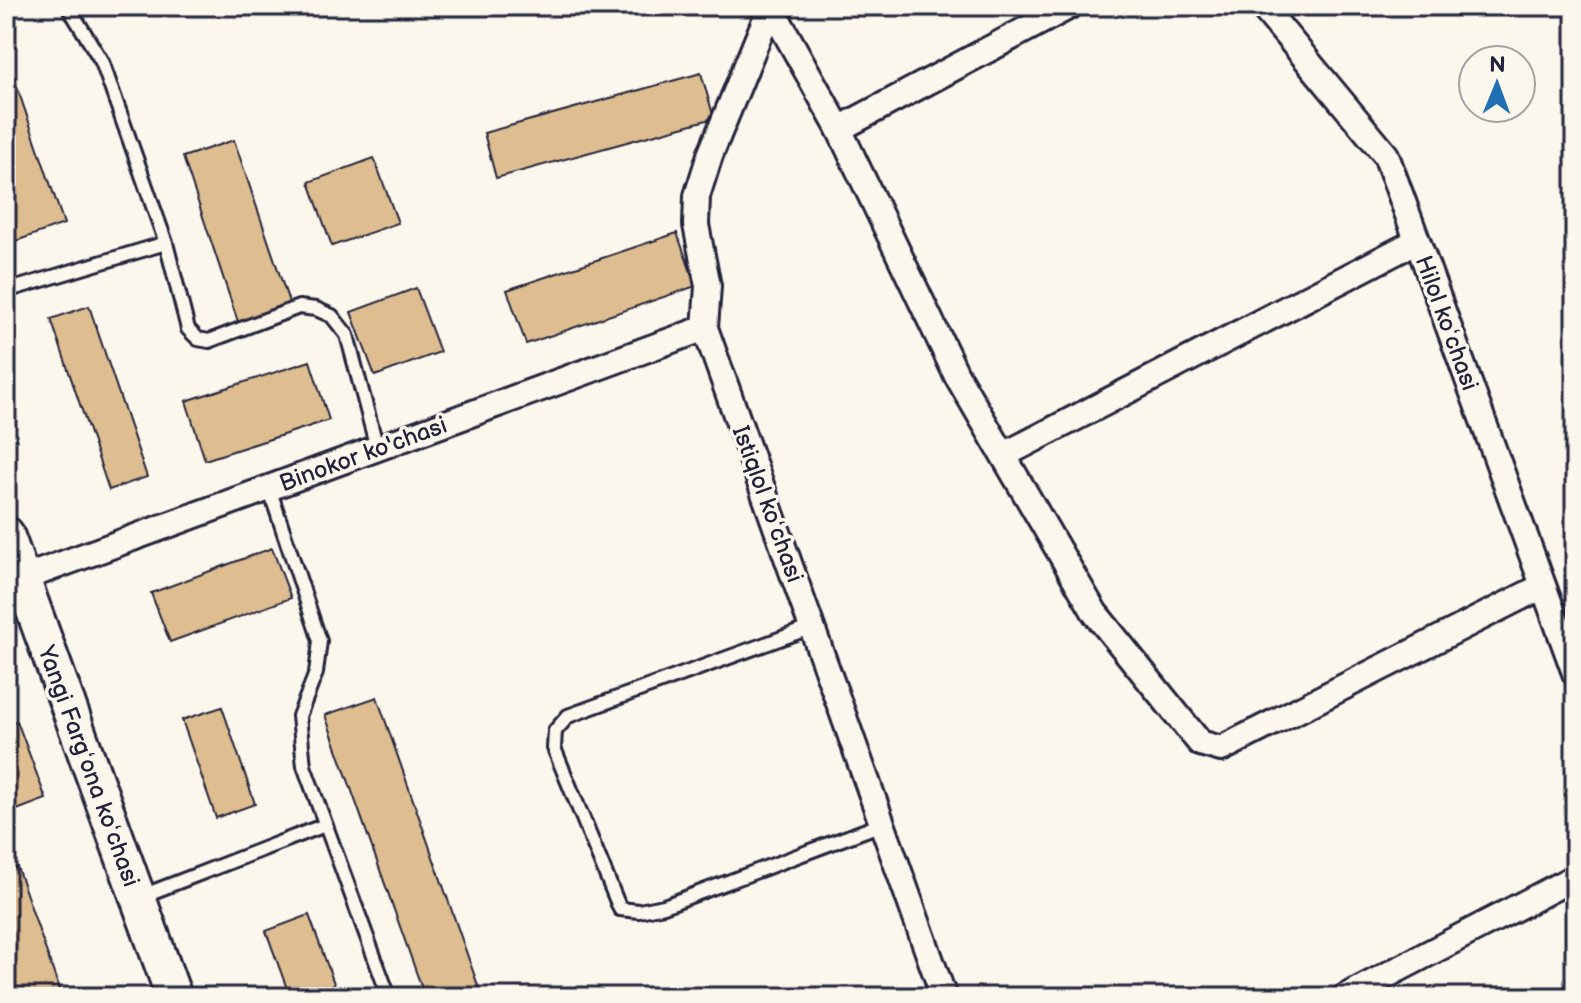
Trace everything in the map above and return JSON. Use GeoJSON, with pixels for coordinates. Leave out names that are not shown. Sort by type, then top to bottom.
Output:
{"type":"FeatureCollection","features":[{"type":"Feature","properties":{"kind":"main road","name":"Yangi Fargʻona koʻchasi"},"geometry":{"type":"LineString","coordinates":[[6,534],[174,997]]}},
{"type":"Feature","properties":{"kind":"street"},"geometry":{"type":"LineString","coordinates":[[771,6],[839,129],[956,374],[1095,613],[1200,743],[1221,749],[1543,586]]}},
{"type":"Feature","properties":{"kind":"street","name":"Istiqlol koʻchasi"},"geometry":{"type":"LineString","coordinates":[[771,6],[720,128],[697,196],[696,225],[708,286],[705,328],[944,997]]}},
{"type":"Feature","properties":{"kind":"street"},"geometry":{"type":"LineString","coordinates":[[839,129],[1070,6]]}},
{"type":"Feature","properties":{"kind":"street","name":"Hilol koʻchasi"},"geometry":{"type":"LineString","coordinates":[[1262,6],[1386,155],[1575,673]]}},
{"type":"Feature","properties":{"kind":"street"},"geometry":{"type":"LineString","coordinates":[[1004,455],[1417,241]]}},
{"type":"Feature","properties":{"kind":"street","name":"Binokor ko'chasi"},"geometry":{"type":"LineString","coordinates":[[21,579],[705,328]]}},
{"type":"Feature","properties":{"kind":"street"},"geometry":{"type":"LineString","coordinates":[[1345,997],[1575,877]]}},
{"type":"Feature","properties":{"kind":"lane"},"geometry":{"type":"LineString","coordinates":[[68,6],[102,62],[166,243],[188,329],[198,339],[209,341],[299,307],[316,309],[332,316],[347,335],[377,448]]}},
{"type":"Feature","properties":{"kind":"lane"},"geometry":{"type":"LineString","coordinates":[[6,291],[166,243]]}},
{"type":"Feature","properties":{"kind":"lane"},"geometry":{"type":"LineString","coordinates":[[269,488],[320,641],[316,673],[299,716],[304,766],[389,997]]}},
{"type":"Feature","properties":{"kind":"lane"},"geometry":{"type":"LineString","coordinates":[[812,627],[568,716],[555,731],[554,748],[620,909],[639,911],[664,906],[882,824]]}},
{"type":"Feature","properties":{"kind":"lane"},"geometry":{"type":"LineString","coordinates":[[137,898],[325,825]]}},
{"type":"Feature","properties":{"kind":"building"},"geometry":{"type":"Polygon","coordinates":[[[6,55],[64,224],[16,241],[6,213],[6,55]]]}},
{"type":"Feature","properties":{"kind":"building"},"geometry":{"type":"Polygon","coordinates":[[[701,73],[714,118],[496,178],[484,133],[701,73]]]}},
{"type":"Feature","properties":{"kind":"building"},"geometry":{"type":"Polygon","coordinates":[[[234,140],[294,317],[242,334],[183,157],[234,140]]]}},
{"type":"Feature","properties":{"kind":"building"},"geometry":{"type":"Polygon","coordinates":[[[374,158],[398,223],[332,246],[309,182],[374,158]]]}},
{"type":"Feature","properties":{"kind":"building"},"geometry":{"type":"Polygon","coordinates":[[[677,233],[696,286],[526,344],[507,290],[677,233]]]}},
{"type":"Feature","properties":{"kind":"building"},"geometry":{"type":"Polygon","coordinates":[[[416,288],[440,352],[375,376],[351,312],[416,288]]]}},
{"type":"Feature","properties":{"kind":"building"},"geometry":{"type":"Polygon","coordinates":[[[89,306],[147,477],[109,490],[51,319],[89,306]]]}},
{"type":"Feature","properties":{"kind":"building"},"geometry":{"type":"Polygon","coordinates":[[[310,361],[329,420],[205,460],[186,401],[310,361]]]}},
{"type":"Feature","properties":{"kind":"building"},"geometry":{"type":"Polygon","coordinates":[[[272,548],[291,598],[170,642],[151,593],[272,548]]]}},
{"type":"Feature","properties":{"kind":"building"},"geometry":{"type":"Polygon","coordinates":[[[377,697],[482,997],[425,997],[325,715],[377,697]]]}},
{"type":"Feature","properties":{"kind":"building"},"geometry":{"type":"Polygon","coordinates":[[[222,707],[255,804],[216,818],[182,720],[222,707]]]}},
{"type":"Feature","properties":{"kind":"building"},"geometry":{"type":"Polygon","coordinates":[[[17,721],[46,799],[6,814],[6,725],[17,721]]]}},
{"type":"Feature","properties":{"kind":"building"},"geometry":{"type":"Polygon","coordinates":[[[17,867],[62,997],[10,997],[6,986],[6,871],[17,867]]]}},
{"type":"Feature","properties":{"kind":"building"},"geometry":{"type":"Polygon","coordinates":[[[309,915],[339,997],[290,997],[266,931],[309,915]]]}}]}
